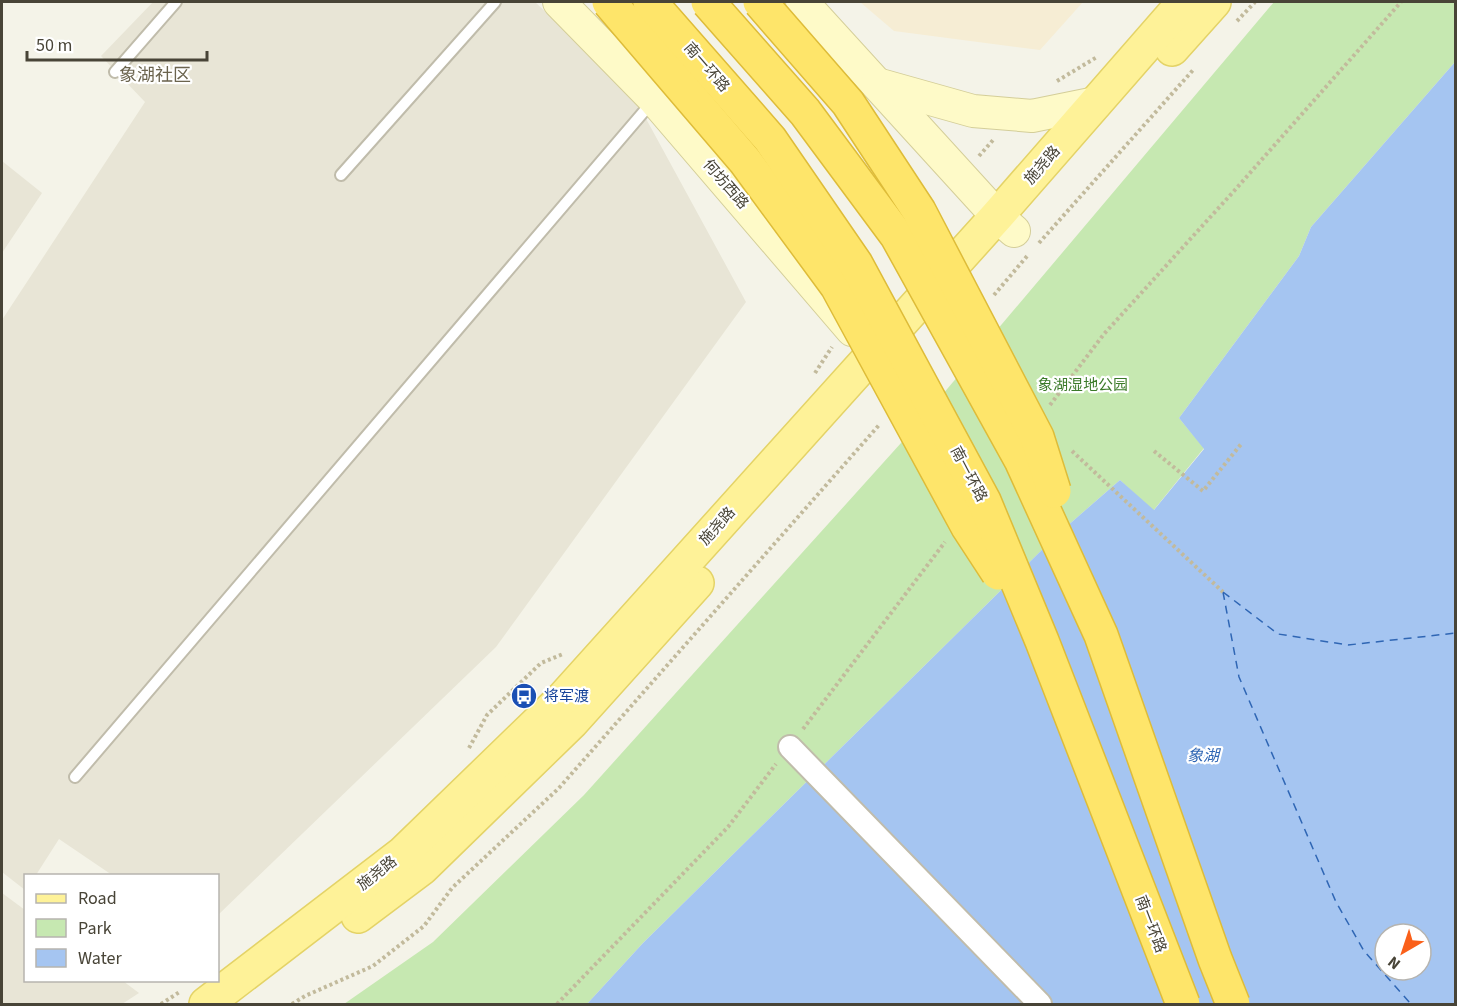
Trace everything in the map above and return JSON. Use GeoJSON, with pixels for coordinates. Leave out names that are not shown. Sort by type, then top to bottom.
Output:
{"type":"FeatureCollection","features":[{"type":"Feature","properties":{"kind":"highway"},"geometry":{"type":"LineString","coordinates":[[609,2],[746,161],[837,286],[968,527],[1041,641]]}},
{"type":"Feature","properties":{"kind":"highway","name":"南一环路"},"geometry":{"type":"LineString","coordinates":[[650,2],[771,139],[856,264],[984,501],[1183,1005]]}},
{"type":"Feature","properties":{"kind":"highway"},"geometry":{"type":"LineString","coordinates":[[708,2],[806,112],[897,236],[1021,460],[1101,635]]}},
{"type":"Feature","properties":{"kind":"highway"},"geometry":{"type":"LineString","coordinates":[[760,2],[848,103],[919,211],[1037,437],[1101,635],[1233,1005]]}},
{"type":"Feature","properties":{"kind":"main road","name":"何坊西路"},"geometry":{"type":"LineString","coordinates":[[559,2],[654,99],[880,362]]}},
{"type":"Feature","properties":{"kind":"main road"},"geometry":{"type":"LineString","coordinates":[[802,2],[1005,223]]}},
{"type":"Feature","properties":{"kind":"main road","name":"施尧路"},"geometry":{"type":"LineString","coordinates":[[1005,223],[1096,103],[1184,2]]}},
{"type":"Feature","properties":{"kind":"main road","name":"施尧路"},"geometry":{"type":"LineString","coordinates":[[206,1005],[403,853],[563,698],[880,362],[1005,223],[1223,15]]}},
{"type":"Feature","properties":{"kind":"main road"},"geometry":{"type":"LineString","coordinates":[[877,84],[973,111],[1032,116],[1096,103]]}},
{"type":"Feature","properties":{"kind":"main road","name":"施尧路"},"geometry":{"type":"LineString","coordinates":[[242,1005],[422,868],[572,722],[880,362]]}},
{"type":"Feature","properties":{"kind":"street"},"geometry":{"type":"LineString","coordinates":[[790,747],[1040,1005]]}},
{"type":"Feature","properties":{"kind":"lane"},"geometry":{"type":"LineString","coordinates":[[115,72],[176,2]]}},
{"type":"Feature","properties":{"kind":"lane"},"geometry":{"type":"LineString","coordinates":[[341,175],[495,2]]}},
{"type":"Feature","properties":{"kind":"lane"},"geometry":{"type":"LineString","coordinates":[[75,777],[654,99]]}},
{"type":"Feature","properties":{"kind":"path"},"geometry":{"type":"LineString","coordinates":[[1223,15],[1255,2]]}},
{"type":"Feature","properties":{"kind":"path"},"geometry":{"type":"LineString","coordinates":[[1049,86],[1104,52]]}},
{"type":"Feature","properties":{"kind":"path"},"geometry":{"type":"LineString","coordinates":[[987,302],[1200,63]]}},
{"type":"Feature","properties":{"kind":"path"},"geometry":{"type":"LineString","coordinates":[[962,177],[996,137],[1009,114]]}},
{"type":"Feature","properties":{"kind":"path"},"geometry":{"type":"LineString","coordinates":[[813,376],[846,323]]}},
{"type":"Feature","properties":{"kind":"path"},"geometry":{"type":"LineString","coordinates":[[292,1005],[305,996],[373,966],[424,926],[452,888],[559,788],[884,419]]}},
{"type":"Feature","properties":{"kind":"path"},"geometry":{"type":"LineString","coordinates":[[1154,452],[1203,492],[1242,443]]}},
{"type":"Feature","properties":{"kind":"path"},"geometry":{"type":"LineString","coordinates":[[1108,485],[1223,592]]}},
{"type":"Feature","properties":{"kind":"path"},"geometry":{"type":"LineString","coordinates":[[466,753],[487,715],[541,663],[571,651]]}},
{"type":"Feature","properties":{"kind":"shaded area"},"geometry":{"type":"Polygon","coordinates":[[[153,2],[535,2],[632,93],[746,302],[496,647],[219,914],[219,874],[111,874],[59,839],[37,874],[24,874],[24,889],[2,872],[2,320],[145,102],[101,56],[153,2]]]}},
{"type":"Feature","properties":{"kind":"shaded area"},"geometry":{"type":"Polygon","coordinates":[[[860,2],[1083,2],[1040,50],[894,31],[860,2]]]}},
{"type":"Feature","properties":{"kind":"shaded area"},"geometry":{"type":"Polygon","coordinates":[[[2,161],[42,193],[2,253],[2,161]]]}},
{"type":"Feature","properties":{"kind":"shaded area"},"geometry":{"type":"Polygon","coordinates":[[[2,893],[24,909],[24,982],[124,982],[139,993],[122,1004],[2,1004],[2,893]]]}},
{"type":"Feature","properties":{"kind":"green space","name":"象湖湿地公园"},"geometry":{"type":"Polygon","coordinates":[[[1274,2],[1455,2],[1455,62],[1311,227],[1299,256],[1179,418],[1204,448],[1153,511],[1120,480],[1058,534],[643,943],[587,1004],[344,1004],[433,942],[584,795],[910,433],[1274,2]]]}},
{"type":"Feature","properties":{"kind":"water","name":"象湖"},"geometry":{"type":"Polygon","coordinates":[[[1455,62],[1455,1004],[587,1004],[643,943],[1058,534],[1120,480],[1154,510],[1204,449],[1179,418],[1299,256],[1311,227],[1455,62]]]}},
{"type":"Feature","properties":{"kind":"ferry route"},"geometry":{"type":"LineString","coordinates":[[1223,592],[1239,677],[1336,902],[1364,951],[1411,1004]]}},
{"type":"Feature","properties":{"kind":"ferry route"},"geometry":{"type":"LineString","coordinates":[[1223,592],[1278,634],[1348,645],[1456,633]]}},
{"type":"Feature","properties":{"kind":"place","name":"将军渡"},"geometry":{"type":"Point","coordinates":[524,696]}},
{"type":"Feature","properties":{"kind":"district","name":"象湖社区"},"geometry":{"type":"Point","coordinates":[155,75]}}]}
